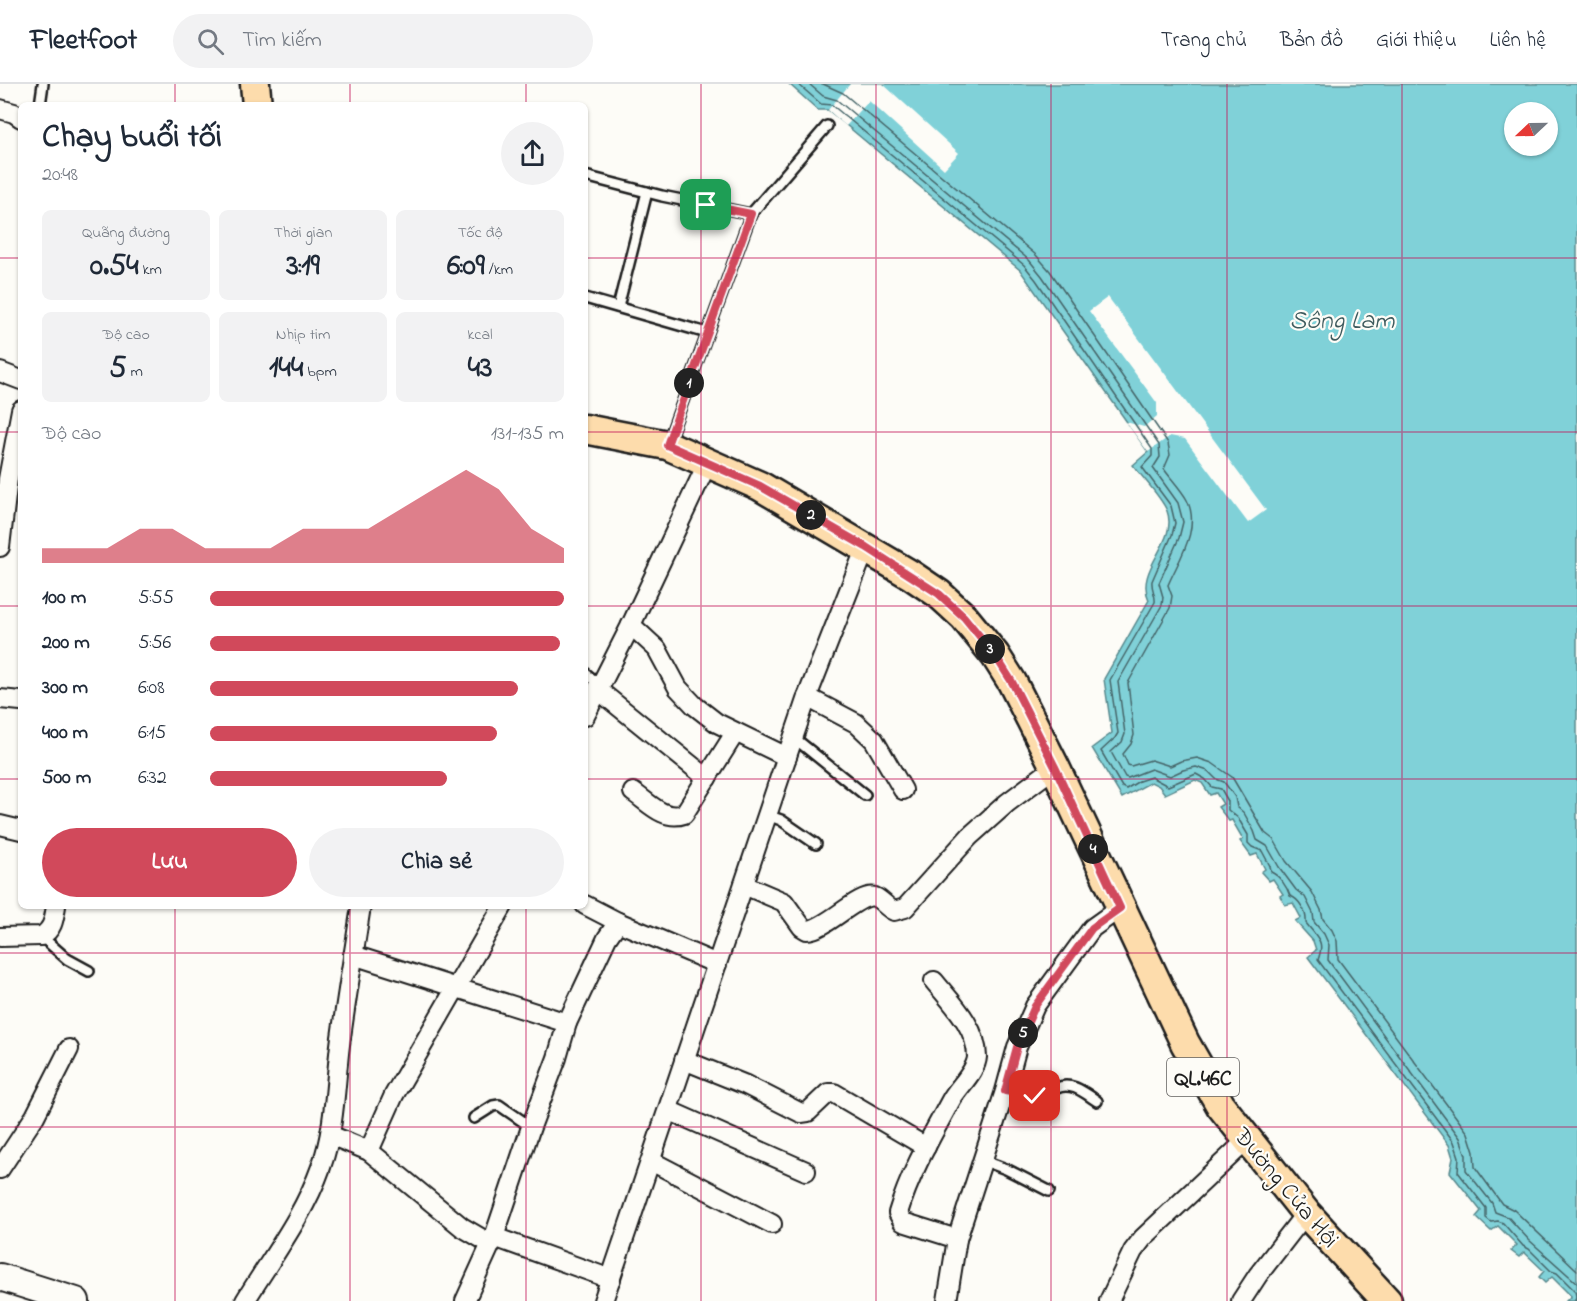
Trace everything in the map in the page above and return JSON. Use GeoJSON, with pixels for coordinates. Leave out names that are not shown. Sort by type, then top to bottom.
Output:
{"type":"FeatureCollection","features":[{"type":"Feature","properties":{"kind":"main road"},"geometry":{"type":"LineString","coordinates":[[255,84],[257,102]]}},
{"type":"Feature","properties":{"kind":"main road","name":"Đường Cửa Hội"},"geometry":{"type":"LineString","coordinates":[[588,430],[667,445],[760,486],[866,547],[939,594],[979,634],[1012,682],[1058,772],[1120,908],[1199,1071],[1221,1106],[1306,1213],[1386,1301]]}},
{"type":"Feature","properties":{"kind":"main road"},"geometry":{"type":"LineString","coordinates":[[0,1277],[69,1300]]}},
{"type":"Feature","properties":{"kind":"street"},"geometry":{"type":"LineString","coordinates":[[0,109],[18,116]]}},
{"type":"Feature","properties":{"kind":"street"},"geometry":{"type":"LineString","coordinates":[[0,372],[18,379]]}},
{"type":"Feature","properties":{"kind":"street"},"geometry":{"type":"LineString","coordinates":[[0,547],[4,478],[18,422]]}},
{"type":"Feature","properties":{"kind":"street"},"geometry":{"type":"LineString","coordinates":[[588,705],[594,682],[631,625],[708,462]]}},
{"type":"Feature","properties":{"kind":"street"},"geometry":{"type":"LineString","coordinates":[[605,1300],[793,737],[866,547]]}},
{"type":"Feature","properties":{"kind":"street"},"geometry":{"type":"LineString","coordinates":[[631,625],[657,649],[678,688],[695,706],[735,733],[787,757]]}},
{"type":"Feature","properties":{"kind":"street"},"geometry":{"type":"LineString","coordinates":[[594,682],[707,778]]}},
{"type":"Feature","properties":{"kind":"street"},"geometry":{"type":"LineString","coordinates":[[807,697],[856,723],[874,740],[903,790]]}},
{"type":"Feature","properties":{"kind":"street"},"geometry":{"type":"LineString","coordinates":[[0,699],[18,701]]}},
{"type":"Feature","properties":{"kind":"street"},"geometry":{"type":"LineString","coordinates":[[633,792],[666,815],[676,817],[684,814],[735,733]]}},
{"type":"Feature","properties":{"kind":"street"},"geometry":{"type":"LineString","coordinates":[[744,885],[784,902],[802,927],[807,930],[818,928],[866,897],[877,898],[894,911],[905,908],[970,836],[1007,803],[1058,772]]}},
{"type":"Feature","properties":{"kind":"street"},"geometry":{"type":"LineString","coordinates":[[0,825],[18,829]]}},
{"type":"Feature","properties":{"kind":"street"},"geometry":{"type":"LineString","coordinates":[[588,907],[618,922],[717,963]]}},
{"type":"Feature","properties":{"kind":"street"},"geometry":{"type":"LineString","coordinates":[[947,1301],[957,1239],[1017,1047],[1035,1006],[1092,928],[1120,908]]}},
{"type":"Feature","properties":{"kind":"street"},"geometry":{"type":"LineString","coordinates":[[0,937],[41,936],[51,929],[55,909]]}},
{"type":"Feature","properties":{"kind":"street"},"geometry":{"type":"LineString","coordinates":[[245,1301],[311,1193],[322,1164],[330,1135],[345,1003],[361,909]]}},
{"type":"Feature","properties":{"kind":"street"},"geometry":{"type":"LineString","coordinates":[[369,1151],[394,1095],[501,909]]}},
{"type":"Feature","properties":{"kind":"street"},"geometry":{"type":"LineString","coordinates":[[465,1301],[493,1240],[557,1058],[567,1023],[602,947],[618,922]]}},
{"type":"Feature","properties":{"kind":"street"},"geometry":{"type":"LineString","coordinates":[[353,955],[567,1023]]}},
{"type":"Feature","properties":{"kind":"street"},"geometry":{"type":"LineString","coordinates":[[934,981],[968,1024],[977,1056],[975,1064],[953,1097],[926,1147],[904,1194],[898,1213],[903,1222],[957,1239]]}},
{"type":"Feature","properties":{"kind":"street"},"geometry":{"type":"LineString","coordinates":[[0,1169],[35,1116],[69,1049]]}},
{"type":"Feature","properties":{"kind":"street"},"geometry":{"type":"LineString","coordinates":[[684,1060],[746,1085],[801,1113],[807,1112],[828,1093],[834,1093],[926,1147]]}},
{"type":"Feature","properties":{"kind":"street"},"geometry":{"type":"LineString","coordinates":[[668,1110],[806,1171]]}},
{"type":"Feature","properties":{"kind":"street"},"geometry":{"type":"LineString","coordinates":[[330,1135],[369,1151],[462,1227],[493,1240],[611,1279]]}},
{"type":"Feature","properties":{"kind":"street"},"geometry":{"type":"LineString","coordinates":[[1109,1301],[1132,1251],[1143,1238],[1247,1140]]}},
{"type":"Feature","properties":{"kind":"street"},"geometry":{"type":"LineString","coordinates":[[651,1161],[772,1224]]}},
{"type":"Feature","properties":{"kind":"street"},"geometry":{"type":"LineString","coordinates":[[1241,1301],[1306,1213]]}},
{"type":"Feature","properties":{"kind":"lane"},"geometry":{"type":"LineString","coordinates":[[40,102],[43,84]]}},
{"type":"Feature","properties":{"kind":"lane"},"geometry":{"type":"LineString","coordinates":[[667,445],[751,214],[827,126]]}},
{"type":"Feature","properties":{"kind":"lane"},"geometry":{"type":"LineString","coordinates":[[588,177],[751,214]]}},
{"type":"Feature","properties":{"kind":"lane"},"geometry":{"type":"LineString","coordinates":[[618,308],[647,192]]}},
{"type":"Feature","properties":{"kind":"lane"},"geometry":{"type":"LineString","coordinates":[[588,299],[707,333]]}},
{"type":"Feature","properties":{"kind":"lane"},"geometry":{"type":"LineString","coordinates":[[793,737],[865,795]]}},
{"type":"Feature","properties":{"kind":"lane"},"geometry":{"type":"LineString","coordinates":[[767,815],[781,820],[816,844]]}},
{"type":"Feature","properties":{"kind":"lane"},"geometry":{"type":"LineString","coordinates":[[41,936],[67,959],[89,971]]}},
{"type":"Feature","properties":{"kind":"lane"},"geometry":{"type":"LineString","coordinates":[[1005,1091],[1035,1096],[1047,1095],[1059,1087],[1071,1086],[1080,1089],[1097,1101]]}},
{"type":"Feature","properties":{"kind":"lane"},"geometry":{"type":"LineString","coordinates":[[474,1118],[493,1106],[499,1105],[531,1127]]}},
{"type":"Feature","properties":{"kind":"lane"},"geometry":{"type":"LineString","coordinates":[[982,1160],[1006,1169],[1048,1191]]}},
{"type":"Feature","properties":{"kind":"water","name":"Sông Lam"},"geometry":{"type":"Polygon","coordinates":[[[789,84],[1577,84],[1577,1301],[1566,1301],[1571,1296],[1552,1277],[1545,1283],[1539,1277],[1544,1271],[1524,1252],[1519,1257],[1511,1251],[1517,1245],[1498,1226],[1491,1231],[1476,1217],[1481,1211],[1450,1172],[1453,1158],[1449,1145],[1308,957],[1316,950],[1313,941],[1295,921],[1301,918],[1293,903],[1285,905],[1280,896],[1283,894],[1273,879],[1269,881],[1261,872],[1265,869],[1257,854],[1251,856],[1240,841],[1243,839],[1232,820],[1229,821],[1218,807],[1223,804],[1216,793],[1210,795],[1202,783],[1195,780],[1165,794],[1159,786],[1151,782],[1122,798],[1092,748],[1112,733],[1104,679],[1149,600],[1146,589],[1147,577],[1167,534],[1169,522],[1167,511],[1133,465],[1148,452],[1020,270],[828,110],[818,110],[789,84]]]}},
{"type":"Feature","properties":{"kind":"pier"},"geometry":{"type":"Polygon","coordinates":[[[850,84],[883,84],[959,153],[944,169],[869,101],[846,126],[828,110],[850,84]]]}},
{"type":"Feature","properties":{"kind":"pier"},"geometry":{"type":"Polygon","coordinates":[[[1108,297],[1266,510],[1248,523],[1185,439],[1170,436],[1148,452],[1126,422],[1144,427],[1157,416],[1157,403],[1089,311],[1108,297]]]}},
{"type":"Feature","properties":{"kind":"route"},"geometry":{"type":"LineString","coordinates":[[706,205],[751,214],[667,445],[760,486],[866,547],[939,594],[964,617],[995,655],[1012,682],[1055,767],[1120,908],[1092,928],[1035,1006],[1017,1047],[1005,1091],[1035,1096]]}}]}
